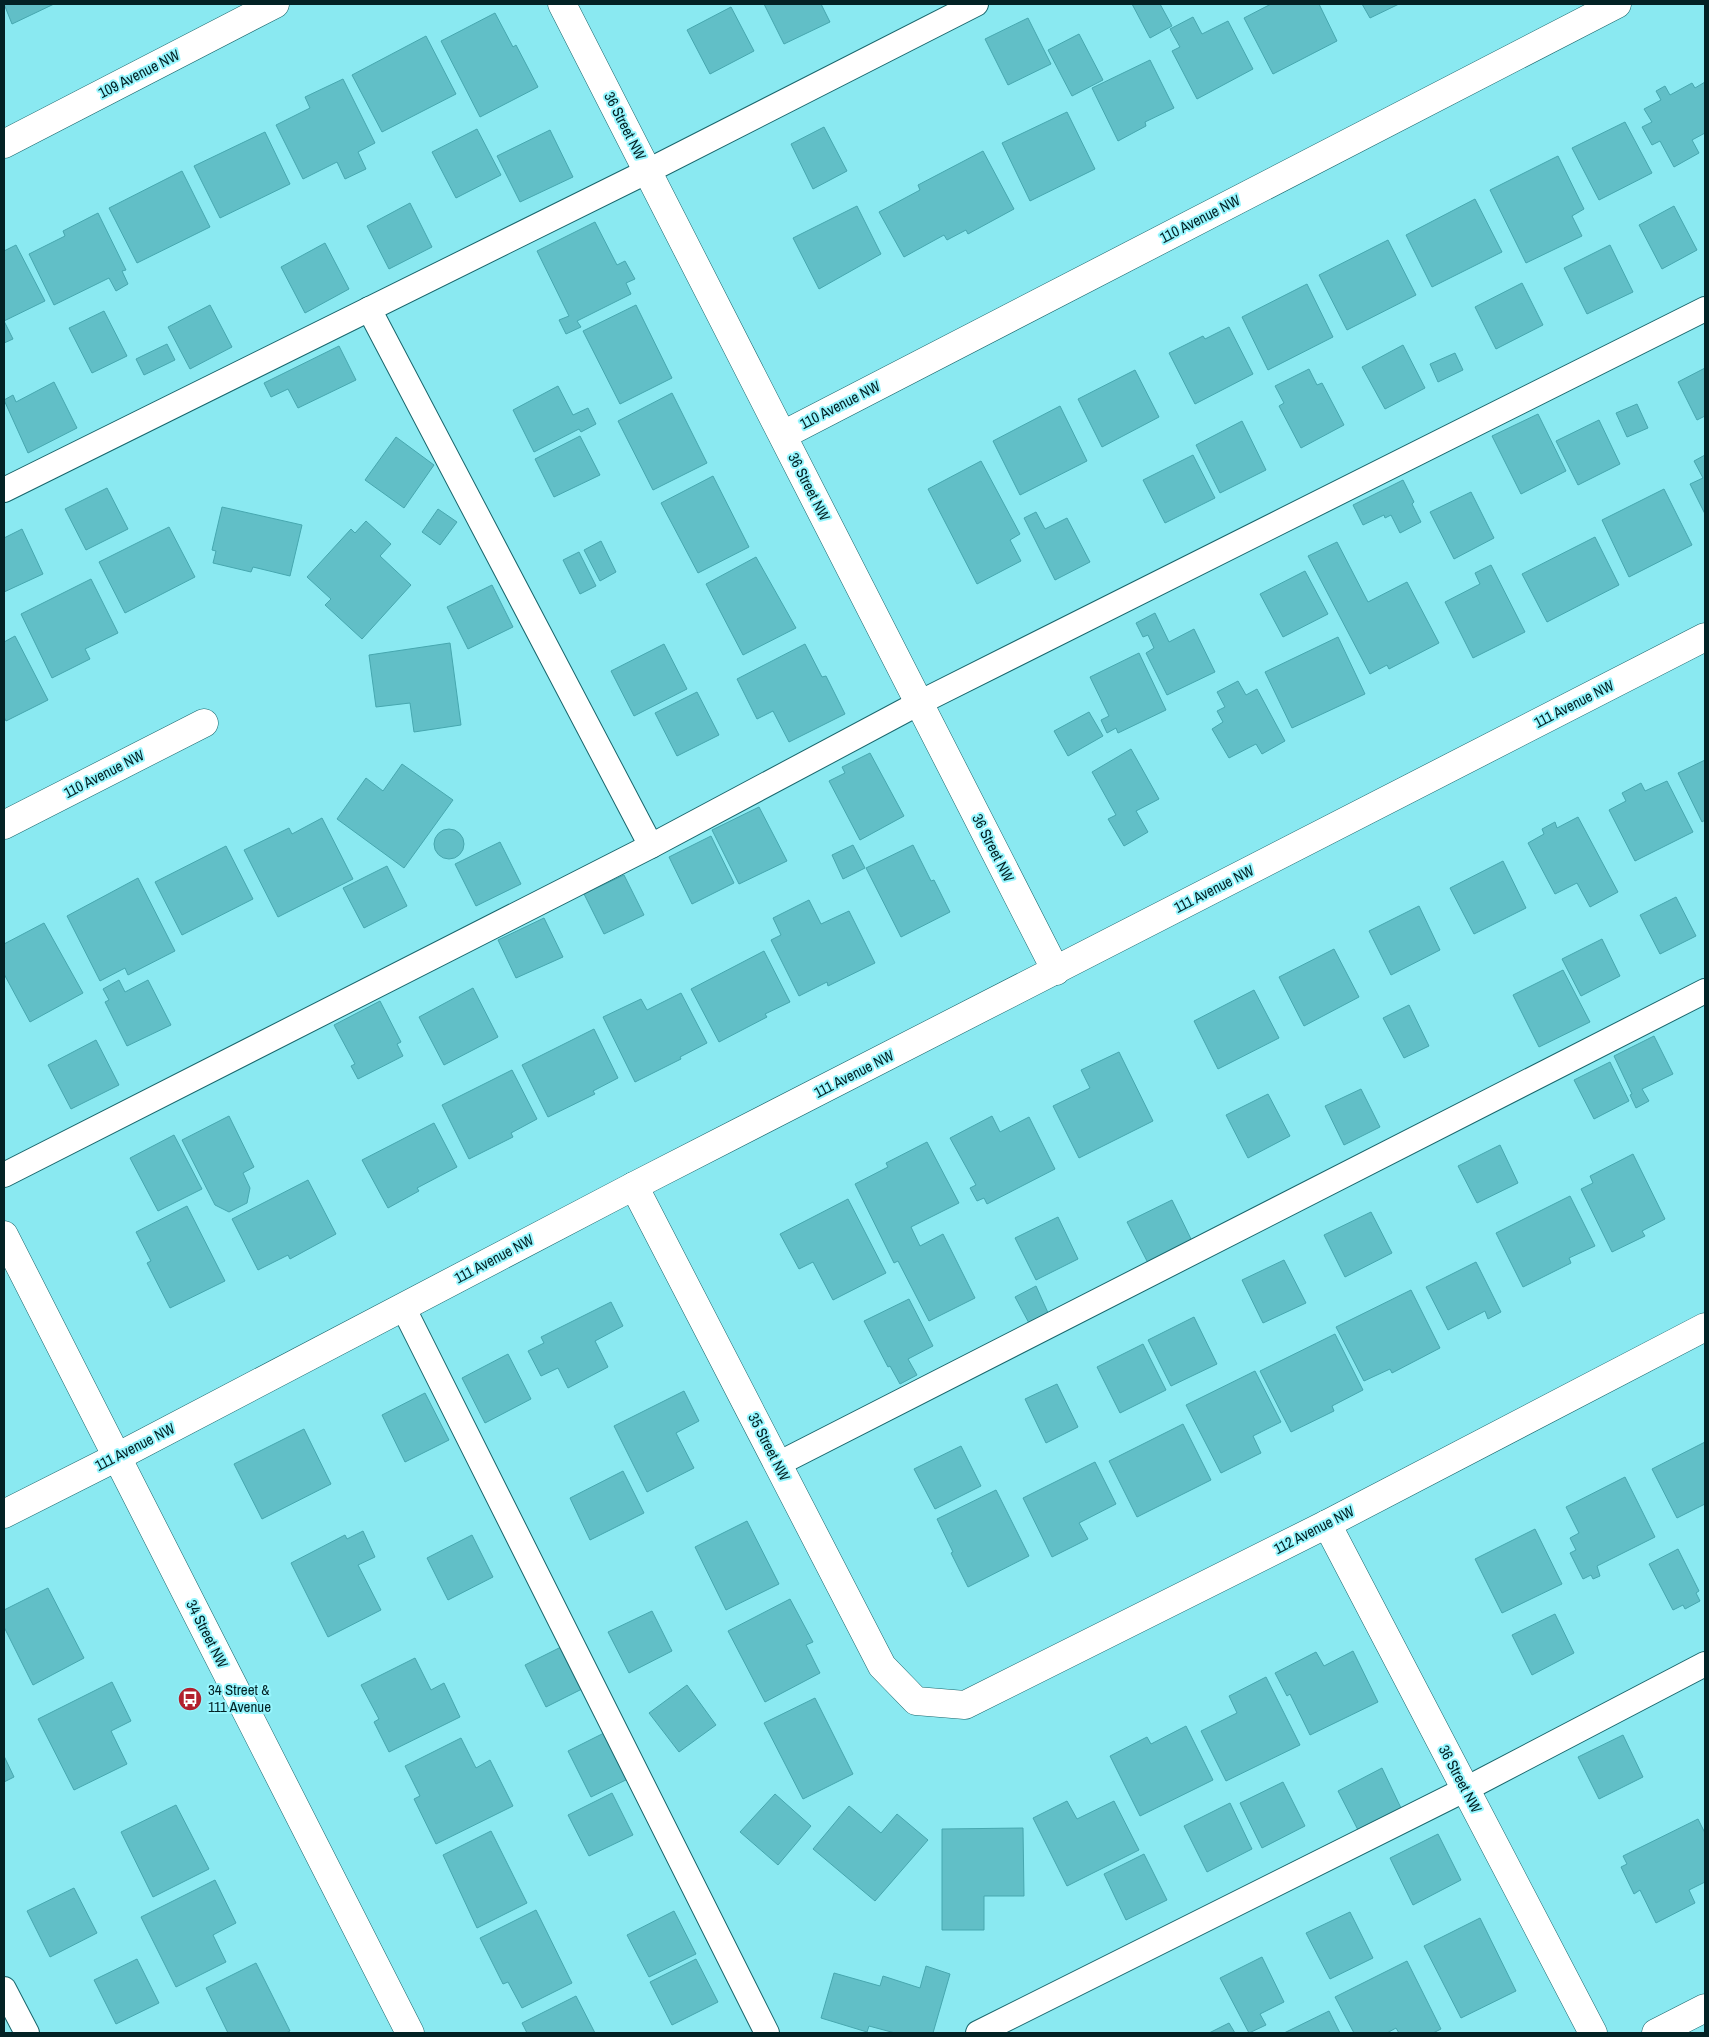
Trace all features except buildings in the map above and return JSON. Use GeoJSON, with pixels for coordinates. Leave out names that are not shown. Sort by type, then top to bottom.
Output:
{"type":"FeatureCollection","features":[{"type":"Feature","properties":{"kind":"street","name":"109 Avenue NW"},"geometry":{"type":"LineString","coordinates":[[4,144],[275,4]]}},
{"type":"Feature","properties":{"kind":"street","name":"36 Street NW"},"geometry":{"type":"LineString","coordinates":[[562,4],[1056,971]]}},
{"type":"Feature","properties":{"kind":"street","name":"110 Avenue NW"},"geometry":{"type":"LineString","coordinates":[[782,435],[1617,4]]}},
{"type":"Feature","properties":{"kind":"street","name":"111 Avenue NW"},"geometry":{"type":"LineString","coordinates":[[4,1514],[117,1457],[634,1186],[1705,637]]}},
{"type":"Feature","properties":{"kind":"street","name":"110 Avenue NW"},"geometry":{"type":"LineString","coordinates":[[4,825],[204,723]]}},
{"type":"Feature","properties":{"kind":"street","name":"35 Street NW"},"geometry":{"type":"LineString","coordinates":[[634,1186],[882,1666],[916,1701]]}},
{"type":"Feature","properties":{"kind":"street","name":"34 Street NW"},"geometry":{"type":"LineString","coordinates":[[4,1235],[410,2033]]}},
{"type":"Feature","properties":{"kind":"street","name":"112 Avenue NW"},"geometry":{"type":"LineString","coordinates":[[916,1701],[965,1705],[1327,1524],[1705,1327]]}},
{"type":"Feature","properties":{"kind":"street","name":"36 Street NW"},"geometry":{"type":"LineString","coordinates":[[1327,1524],[1593,2033]]}},
{"type":"Feature","properties":{"kind":"street"},"geometry":{"type":"LineString","coordinates":[[1656,2033],[1705,2008]]}},
{"type":"Feature","properties":{"kind":"lane"},"geometry":{"type":"LineString","coordinates":[[4,490],[648,171],[976,4]]}},
{"type":"Feature","properties":{"kind":"lane"},"geometry":{"type":"LineString","coordinates":[[4,1175],[651,846],[920,703],[1705,308]]}},
{"type":"Feature","properties":{"kind":"lane"},"geometry":{"type":"LineString","coordinates":[[369,309],[651,846]]}},
{"type":"Feature","properties":{"kind":"lane"},"geometry":{"type":"LineString","coordinates":[[778,1464],[1705,991]]}},
{"type":"Feature","properties":{"kind":"lane"},"geometry":{"type":"LineString","coordinates":[[403,1306],[767,2033]]}},
{"type":"Feature","properties":{"kind":"lane"},"geometry":{"type":"LineString","coordinates":[[978,2033],[1466,1789],[1705,1664]]}},
{"type":"Feature","properties":{"kind":"lane"},"geometry":{"type":"LineString","coordinates":[[4,1989],[27,2033]]}},
{"type":"Feature","properties":{"kind":"place","name":"34 Street & 111 Avenue"},"geometry":{"type":"Point","coordinates":[190,1699]}}]}
